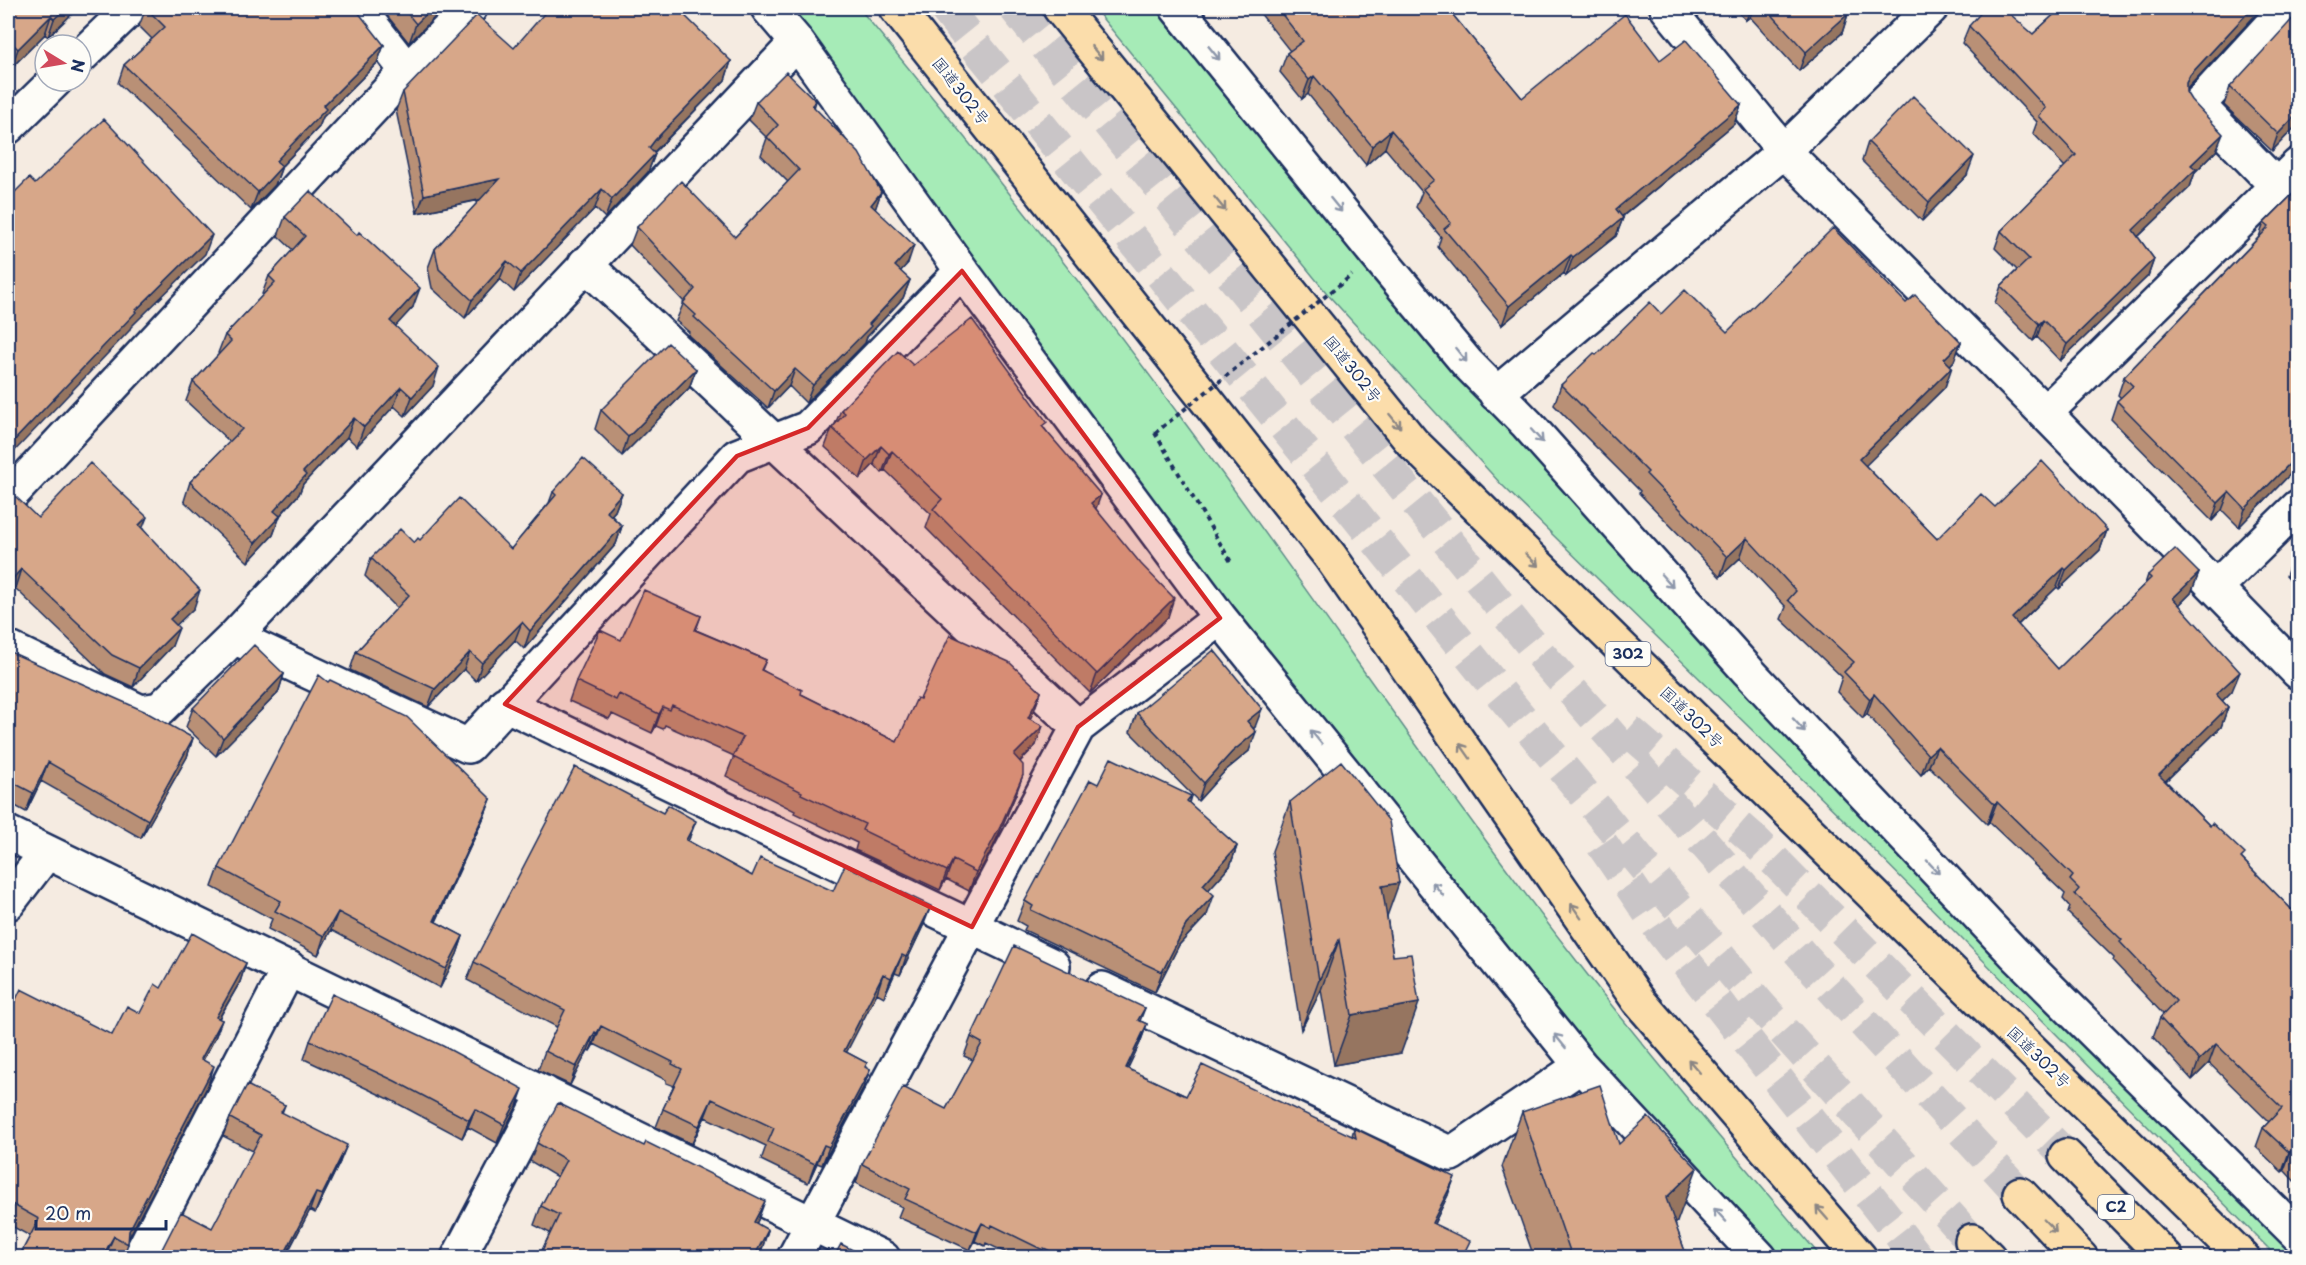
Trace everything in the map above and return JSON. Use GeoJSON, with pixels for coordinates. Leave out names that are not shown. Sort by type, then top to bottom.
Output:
{"type":"FeatureCollection","features":[{"type":"Feature","properties":{"kind":"highway","name":"国道302号"},"geometry":{"type":"LineString","coordinates":[[896,8],[1330,556],[1638,1000],[1860,1257]]}},
{"type":"Feature","properties":{"kind":"highway","name":"国道302号"},"geometry":{"type":"LineString","coordinates":[[1060,8],[1412,442],[2243,1257]]}},
{"type":"Feature","properties":{"kind":"highway","name":"C2"},"geometry":{"type":"LineString","coordinates":[[2066,1156],[2166,1257]]}},
{"type":"Feature","properties":{"kind":"highway"},"geometry":{"type":"LineString","coordinates":[[2020,1194],[2081,1257]]}},
{"type":"Feature","properties":{"kind":"street"},"geometry":{"type":"LineString","coordinates":[[93,44],[131,8]]}},
{"type":"Feature","properties":{"kind":"street"},"geometry":{"type":"LineString","coordinates":[[358,8],[407,71]]}},
{"type":"Feature","properties":{"kind":"street"},"geometry":{"type":"LineString","coordinates":[[8,498],[407,71],[470,8]]}},
{"type":"Feature","properties":{"kind":"street"},"geometry":{"type":"LineString","coordinates":[[768,8],[797,42],[962,271],[1220,618],[1581,1066],[1760,1257]]}},
{"type":"Feature","properties":{"kind":"street"},"geometry":{"type":"LineString","coordinates":[[1177,8],[1467,363],[1535,433],[1748,671],[2014,953],[2298,1235]]}},
{"type":"Feature","properties":{"kind":"street"},"geometry":{"type":"LineString","coordinates":[[1668,8],[1784,151],[2298,669]]}},
{"type":"Feature","properties":{"kind":"street"},"geometry":{"type":"LineString","coordinates":[[1496,394],[1784,151],[1931,8]]}},
{"type":"Feature","properties":{"kind":"street"},"geometry":{"type":"LineString","coordinates":[[2045,413],[2288,176],[2198,105],[2287,8]]}},
{"type":"Feature","properties":{"kind":"street"},"geometry":{"type":"LineString","coordinates":[[8,648],[141,712],[160,709],[234,637],[797,42]]}},
{"type":"Feature","properties":{"kind":"street"},"geometry":{"type":"LineString","coordinates":[[8,127],[43,93]]}},
{"type":"Feature","properties":{"kind":"street"},"geometry":{"type":"LineString","coordinates":[[585,264],[1078,727]]}},
{"type":"Feature","properties":{"kind":"street"},"geometry":{"type":"LineString","coordinates":[[234,637],[468,746],[737,456],[808,428],[962,271]]}},
{"type":"Feature","properties":{"kind":"street"},"geometry":{"type":"LineString","coordinates":[[2216,587],[2298,507]]}},
{"type":"Feature","properties":{"kind":"street"},"geometry":{"type":"LineString","coordinates":[[795,1257],[1078,727],[1220,618]]}},
{"type":"Feature","properties":{"kind":"street"},"geometry":{"type":"LineString","coordinates":[[505,704],[1451,1154],[1581,1066]]}},
{"type":"Feature","properties":{"kind":"street"},"geometry":{"type":"LineString","coordinates":[[8,833],[883,1257]]}},
{"type":"Feature","properties":{"kind":"street"},"geometry":{"type":"LineString","coordinates":[[8,903],[47,852]]}},
{"type":"Feature","properties":{"kind":"street"},"geometry":{"type":"LineString","coordinates":[[139,1257],[289,968]]}},
{"type":"Feature","properties":{"kind":"street"},"geometry":{"type":"LineString","coordinates":[[458,1257],[545,1093]]}},
{"type":"Feature","properties":{"kind":"path"},"geometry":{"type":"LineString","coordinates":[[1233,565],[1155,433],[1352,274]]}},
{"type":"Feature","properties":{"kind":"highlighted area"},"geometry":{"type":"Polygon","coordinates":[[[962,271],[1220,618],[1078,727],[972,927],[505,704],[737,456],[808,428],[962,271]]]}},
{"type":"Feature","properties":{"kind":"green space"},"geometry":{"type":"Polygon","coordinates":[[[784,8],[859,8],[942,109],[1104,315],[1231,485],[1470,820],[1569,951],[1662,1068],[1821,1257],[1772,1257],[1581,1047],[1270,661],[784,8]]]}},
{"type":"Feature","properties":{"kind":"green space"},"geometry":{"type":"Polygon","coordinates":[[[1094,8],[1162,8],[2298,1251],[2298,1257],[2277,1257],[1853,829],[1500,483],[1330,297],[1094,8]]]}},
{"type":"Feature","properties":{"kind":"building"},"geometry":{"type":"Polygon","coordinates":[[[8,8],[66,8],[54,19],[51,16],[18,49],[8,39],[8,8]]]}},
{"type":"Feature","properties":{"kind":"building"},"geometry":{"type":"Polygon","coordinates":[[[146,8],[355,8],[384,45],[323,106],[326,109],[276,161],[282,166],[258,192],[124,65],[165,27],[146,8]]]}},
{"type":"Feature","properties":{"kind":"building"},"geometry":{"type":"Polygon","coordinates":[[[403,8],[432,8],[416,24],[403,8]]]}},
{"type":"Feature","properties":{"kind":"building"},"geometry":{"type":"Polygon","coordinates":[[[549,8],[677,8],[731,61],[655,140],[649,148],[655,154],[612,199],[602,189],[521,273],[507,261],[472,300],[439,269],[435,249],[499,179],[424,195],[403,92],[477,15],[514,48],[549,8]]]}},
{"type":"Feature","properties":{"kind":"building"},"geometry":{"type":"Polygon","coordinates":[[[1277,8],[1447,8],[1522,98],[1625,14],[1660,60],[1686,40],[1741,105],[1616,209],[1623,218],[1573,257],[1571,255],[1509,306],[1444,229],[1451,223],[1423,189],[1434,180],[1391,130],[1372,146],[1314,76],[1309,80],[1287,53],[1303,41],[1277,8]]]}},
{"type":"Feature","properties":{"kind":"building"},"geometry":{"type":"Polygon","coordinates":[[[1766,8],[1842,8],[1848,14],[1806,52],[1766,8]]]}},
{"type":"Feature","properties":{"kind":"building"},"geometry":{"type":"Polygon","coordinates":[[[1985,8],[2003,8],[2033,34],[2061,8],[2252,8],[2190,75],[2186,83],[2186,92],[2191,100],[2223,134],[2191,165],[2196,169],[2133,230],[2154,259],[2067,344],[2043,320],[2039,324],[2001,286],[2029,259],[2001,231],[2076,155],[2039,116],[2046,108],[1969,26],[1985,8]]]}},
{"type":"Feature","properties":{"kind":"building"},"geometry":{"type":"Polygon","coordinates":[[[2298,13],[2298,113],[2278,134],[2230,87],[2298,13]]]}},
{"type":"Feature","properties":{"kind":"building"},"geometry":{"type":"Polygon","coordinates":[[[786,72],[816,101],[812,105],[859,153],[881,192],[871,205],[914,245],[895,266],[910,280],[869,324],[871,326],[813,385],[795,369],[774,391],[694,317],[696,315],[683,303],[695,289],[637,227],[681,181],[735,237],[799,170],[767,137],[778,125],[756,102],[786,72]]]}},
{"type":"Feature","properties":{"kind":"building"},"geometry":{"type":"Polygon","coordinates":[[[1913,96],[1974,156],[1929,202],[1868,142],[1913,96]]]}},
{"type":"Feature","properties":{"kind":"building"},"geometry":{"type":"Polygon","coordinates":[[[104,119],[212,235],[135,311],[8,447],[8,199],[29,178],[35,184],[104,119]]]}},
{"type":"Feature","properties":{"kind":"building"},"geometry":{"type":"Polygon","coordinates":[[[2298,189],[2298,455],[2245,509],[2229,492],[2218,503],[2117,401],[2133,386],[2124,377],[2269,227],[2264,223],[2298,189]]]}},
{"type":"Feature","properties":{"kind":"building"},"geometry":{"type":"Polygon","coordinates":[[[310,191],[357,235],[359,232],[420,288],[390,321],[439,367],[412,397],[401,387],[364,427],[354,418],[303,472],[306,475],[274,511],[280,516],[255,543],[190,482],[242,429],[193,382],[231,341],[225,335],[275,282],[269,276],[305,236],[285,217],[310,191]]]}},
{"type":"Feature","properties":{"kind":"building"},"geometry":{"type":"Polygon","coordinates":[[[1833,228],[1906,303],[1915,295],[1961,342],[1944,359],[1952,367],[1859,459],[1937,539],[1981,494],[1995,507],[2042,461],[2107,530],[2012,618],[2058,669],[2151,578],[2148,575],[2175,549],[2199,573],[2173,598],[2240,672],[2216,694],[2228,707],[2159,775],[2210,826],[2212,823],[2245,854],[2241,858],[2296,914],[2298,911],[2298,1158],[2263,1128],[2282,1108],[2216,1044],[2199,1060],[2160,1018],[2176,1001],[2120,942],[2122,940],[2075,894],[2079,889],[2070,880],[2073,876],[1997,802],[1994,804],[1937,747],[1928,755],[1874,694],[1870,699],[1844,672],[1854,662],[1788,600],[1796,591],[1747,538],[1727,557],[1646,474],[1648,472],[1561,385],[1594,353],[1596,355],[1650,302],[1661,314],[1685,290],[1727,332],[1833,228]]]}},
{"type":"Feature","properties":{"kind":"building"},"geometry":{"type":"Polygon","coordinates":[[[972,319],[1047,422],[1042,426],[1101,495],[1091,503],[1141,564],[1174,598],[1097,674],[933,509],[942,499],[892,451],[889,454],[881,446],[867,460],[832,428],[845,413],[841,410],[898,351],[913,365],[972,319]]]}},
{"type":"Feature","properties":{"kind":"building"},"geometry":{"type":"Polygon","coordinates":[[[668,343],[696,369],[628,437],[601,410],[668,343]]]}},
{"type":"Feature","properties":{"kind":"building"},"geometry":{"type":"Polygon","coordinates":[[[583,458],[622,493],[606,511],[622,526],[530,631],[522,622],[482,663],[470,652],[435,689],[356,652],[409,595],[371,558],[400,529],[414,543],[418,538],[420,540],[459,498],[511,549],[556,495],[553,492],[583,458]]]}},
{"type":"Feature","properties":{"kind":"building"},"geometry":{"type":"Polygon","coordinates":[[[90,463],[147,517],[139,525],[200,590],[170,619],[179,628],[139,668],[112,655],[21,569],[8,584],[8,496],[16,497],[38,518],[90,463]]]}},
{"type":"Feature","properties":{"kind":"building"},"geometry":{"type":"Polygon","coordinates":[[[2298,552],[2298,565],[2292,558],[2298,552]]]}},
{"type":"Feature","properties":{"kind":"building"},"geometry":{"type":"Polygon","coordinates":[[[644,590],[701,616],[695,630],[766,660],[761,670],[802,690],[801,694],[897,742],[950,635],[1009,662],[1041,692],[1028,718],[1043,726],[1014,755],[1023,765],[1023,775],[1000,827],[976,872],[953,860],[947,871],[862,830],[865,824],[801,794],[802,792],[733,757],[743,737],[672,705],[670,710],[663,707],[659,714],[619,694],[616,700],[576,681],[600,630],[621,640],[644,590]]]}},
{"type":"Feature","properties":{"kind":"building"},"geometry":{"type":"Polygon","coordinates":[[[254,645],[284,674],[223,738],[193,708],[254,645]]]}},
{"type":"Feature","properties":{"kind":"building"},"geometry":{"type":"Polygon","coordinates":[[[1214,650],[1262,709],[1247,721],[1256,732],[1232,752],[1204,783],[1137,713],[1214,650]]]}},
{"type":"Feature","properties":{"kind":"building"},"geometry":{"type":"Polygon","coordinates":[[[8,651],[144,711],[193,738],[148,820],[48,762],[33,793],[8,780],[8,651]]]}},
{"type":"Feature","properties":{"kind":"building"},"geometry":{"type":"Polygon","coordinates":[[[319,675],[328,682],[330,680],[407,717],[491,799],[434,921],[463,936],[446,969],[338,912],[324,936],[275,911],[281,901],[219,868],[319,675]]]}},
{"type":"Feature","properties":{"kind":"building"},"geometry":{"type":"Polygon","coordinates":[[[1111,758],[1191,796],[1187,801],[1237,846],[1203,885],[1214,895],[1186,925],[1162,972],[1031,910],[1033,906],[1025,901],[1090,780],[1098,784],[1111,758]]]}},
{"type":"Feature","properties":{"kind":"building"},"geometry":{"type":"Polygon","coordinates":[[[1341,761],[1389,821],[1399,883],[1382,886],[1393,956],[1411,954],[1419,1003],[1352,1015],[1339,940],[1319,980],[1290,802],[1341,761]]]}},
{"type":"Feature","properties":{"kind":"building"},"geometry":{"type":"Polygon","coordinates":[[[575,767],[663,813],[668,805],[696,821],[686,840],[752,876],[760,858],[833,891],[845,865],[931,906],[906,957],[902,955],[891,978],[883,974],[844,1051],[867,1063],[865,1067],[870,1070],[829,1147],[824,1145],[815,1164],[768,1142],[774,1128],[712,1099],[699,1126],[663,1109],[682,1069],[672,1064],[673,1062],[601,1026],[597,1033],[595,1032],[576,1067],[545,1051],[565,1010],[474,962],[575,767]]]}},
{"type":"Feature","properties":{"kind":"building"},"geometry":{"type":"Polygon","coordinates":[[[192,933],[246,963],[216,1017],[222,1020],[201,1059],[214,1066],[129,1231],[128,1244],[114,1236],[102,1257],[19,1257],[39,1219],[8,1202],[8,1016],[21,989],[112,1035],[127,1006],[140,1013],[155,984],[161,988],[192,933]]]}},
{"type":"Feature","properties":{"kind":"building"},"geometry":{"type":"Polygon","coordinates":[[[1014,946],[1145,1008],[1138,1020],[1147,1024],[1126,1068],[1186,1096],[1202,1065],[1356,1138],[1354,1128],[1455,1177],[1432,1223],[1470,1241],[1462,1257],[1276,1257],[1261,1250],[1257,1257],[1062,1257],[992,1225],[991,1228],[982,1223],[977,1232],[905,1199],[910,1189],[862,1164],[903,1087],[946,1109],[982,1043],[971,1037],[1014,946]]]}},
{"type":"Feature","properties":{"kind":"building"},"geometry":{"type":"Polygon","coordinates":[[[332,994],[443,1046],[523,1089],[504,1125],[475,1109],[469,1120],[395,1081],[310,1041],[332,994]]]}},
{"type":"Feature","properties":{"kind":"building"},"geometry":{"type":"Polygon","coordinates":[[[247,1085],[285,1105],[281,1112],[347,1145],[322,1195],[316,1193],[285,1253],[294,1257],[152,1257],[162,1249],[181,1212],[212,1228],[261,1135],[230,1118],[247,1085]]]}},
{"type":"Feature","properties":{"kind":"building"},"geometry":{"type":"Polygon","coordinates":[[[1600,1085],[1619,1144],[1648,1117],[1697,1168],[1666,1198],[1687,1257],[1572,1257],[1522,1112],[1600,1085]]]}},
{"type":"Feature","properties":{"kind":"building"},"geometry":{"type":"Polygon","coordinates":[[[558,1103],[644,1146],[646,1142],[765,1201],[754,1222],[768,1230],[754,1257],[539,1257],[559,1215],[541,1206],[566,1160],[537,1143],[558,1103]]]}},
{"type":"Feature","properties":{"kind":"building"},"geometry":{"type":"Polygon","coordinates":[[[841,1244],[866,1257],[834,1257],[841,1244]]]}},
{"type":"Feature","properties":{"kind":"tunnel"},"geometry":{"type":"LineString","coordinates":[[945,8],[1492,683],[1759,1004],[1972,1241]]}},
{"type":"Feature","properties":{"kind":"tunnel"},"geometry":{"type":"LineString","coordinates":[[1015,8],[1532,645],[1807,961],[2020,1194]]}},
{"type":"Feature","properties":{"kind":"tunnel"},"geometry":{"type":"LineString","coordinates":[[1628,730],[1752,838],[2066,1156]]}},
{"type":"Feature","properties":{"kind":"tunnel"},"geometry":{"type":"LineString","coordinates":[[1602,844],[1662,932],[1918,1258]]}}]}
